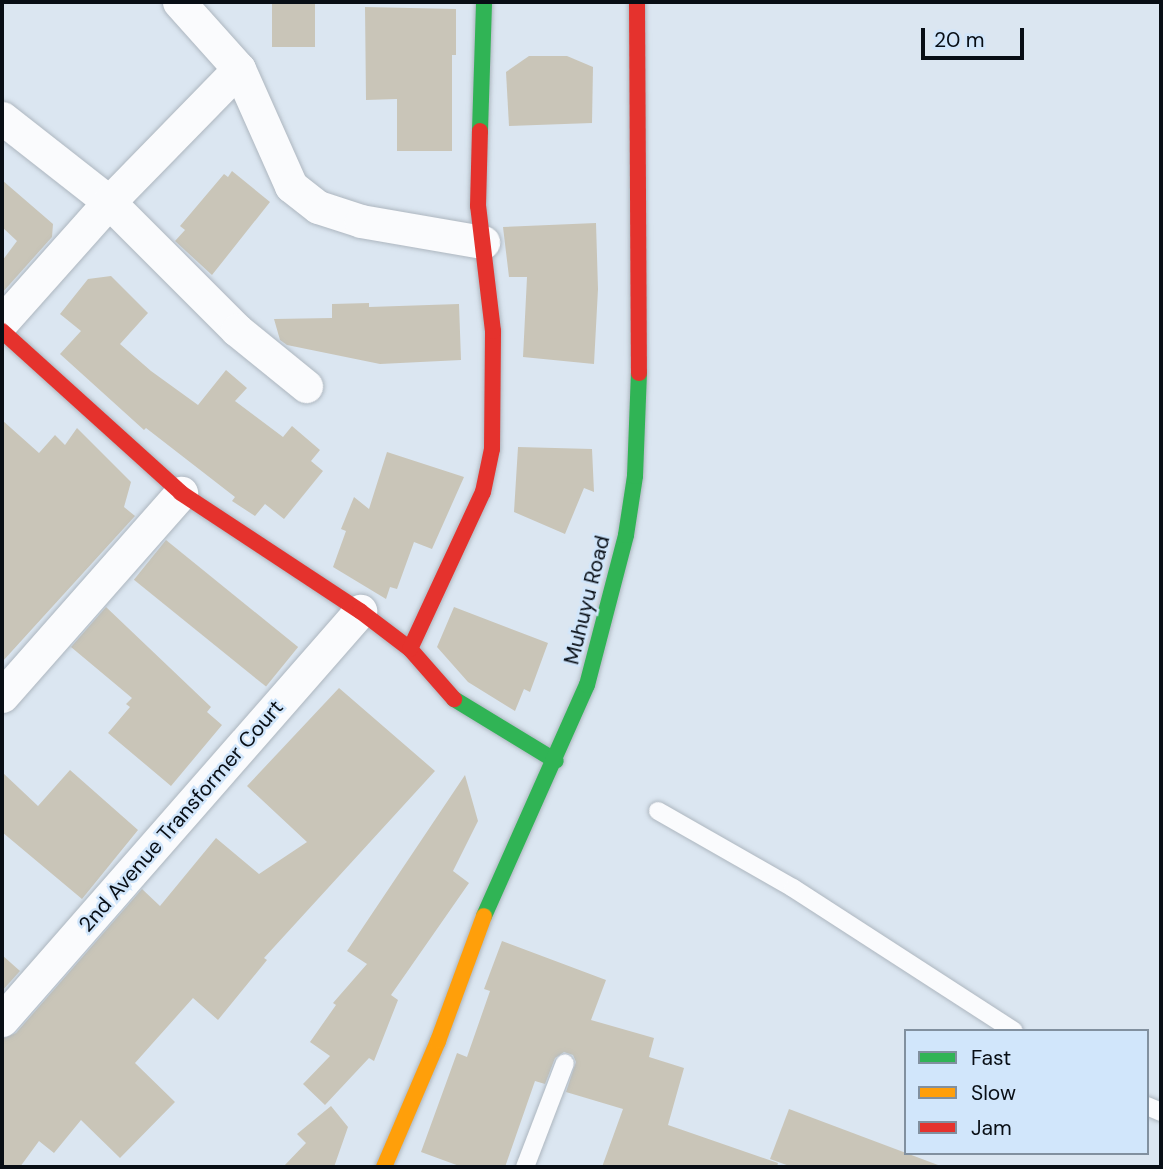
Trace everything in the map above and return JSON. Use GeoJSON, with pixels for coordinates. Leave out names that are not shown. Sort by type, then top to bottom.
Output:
{"type":"FeatureCollection","features":[{"type":"Feature","properties":{"kind":"street"},"geometry":{"type":"LineString","coordinates":[[179,2],[239,69],[292,186],[317,207],[361,221],[483,242]]}},
{"type":"Feature","properties":{"kind":"street"},"geometry":{"type":"LineString","coordinates":[[410,649],[483,492],[492,449],[493,331],[478,206],[484,2]]}},
{"type":"Feature","properties":{"kind":"street","name":"Muhuyu Road"},"geometry":{"type":"LineString","coordinates":[[384,1167],[433,1054],[487,908],[556,761],[587,685],[626,535],[635,476],[639,400],[637,2]]}},
{"type":"Feature","properties":{"kind":"street"},"geometry":{"type":"LineString","coordinates":[[2,322],[109,202],[239,69]]}},
{"type":"Feature","properties":{"kind":"street"},"geometry":{"type":"LineString","coordinates":[[2,118],[109,202],[237,330],[306,386]]}},
{"type":"Feature","properties":{"kind":"street"},"geometry":{"type":"LineString","coordinates":[[2,331],[181,493],[360,611],[410,649],[454,699],[556,761]]}},
{"type":"Feature","properties":{"kind":"street"},"geometry":{"type":"LineString","coordinates":[[2,696],[181,493]]}},
{"type":"Feature","properties":{"kind":"street","name":"2nd Avenue Transformer Court"},"geometry":{"type":"LineString","coordinates":[[2,1020],[360,611]]}},
{"type":"Feature","properties":{"kind":"lane"},"geometry":{"type":"LineString","coordinates":[[657,811],[793,888],[1011,1029]]}},
{"type":"Feature","properties":{"kind":"lane"},"geometry":{"type":"LineString","coordinates":[[525,1167],[565,1063]]}},
{"type":"Feature","properties":{"kind":"building"},"geometry":{"type":"Polygon","coordinates":[[[272,2],[315,2],[315,47],[272,47],[272,2]]]}},
{"type":"Feature","properties":{"kind":"building"},"geometry":{"type":"Polygon","coordinates":[[[365,7],[456,9],[456,55],[452,55],[452,151],[397,151],[397,99],[366,100],[365,7]]]}},
{"type":"Feature","properties":{"kind":"building"},"geometry":{"type":"Polygon","coordinates":[[[529,56],[567,56],[593,67],[592,123],[509,126],[506,72],[529,56]]]}},
{"type":"Feature","properties":{"kind":"building"},"geometry":{"type":"Polygon","coordinates":[[[232,171],[270,202],[212,275],[175,241],[185,230],[180,226],[224,174],[228,177],[232,171]]]}},
{"type":"Feature","properties":{"kind":"building"},"geometry":{"type":"Polygon","coordinates":[[[2,180],[53,224],[52,237],[2,293],[2,261],[17,241],[2,227],[2,180]]]}},
{"type":"Feature","properties":{"kind":"building"},"geometry":{"type":"Polygon","coordinates":[[[596,223],[598,289],[594,364],[523,357],[527,277],[509,277],[503,227],[596,223]]]}},
{"type":"Feature","properties":{"kind":"building"},"geometry":{"type":"Polygon","coordinates":[[[111,276],[148,313],[120,344],[151,371],[198,405],[226,370],[247,388],[235,401],[283,437],[292,426],[320,450],[311,461],[323,471],[284,519],[265,504],[255,516],[232,501],[235,497],[146,428],[144,430],[60,354],[81,331],[60,314],[88,279],[111,276]]]}},
{"type":"Feature","properties":{"kind":"building"},"geometry":{"type":"Polygon","coordinates":[[[369,303],[369,307],[459,304],[461,360],[380,364],[287,345],[280,340],[274,319],[332,318],[332,304],[369,303]]]}},
{"type":"Feature","properties":{"kind":"building"},"geometry":{"type":"Polygon","coordinates":[[[2,420],[39,453],[55,435],[65,445],[77,428],[131,482],[124,507],[135,516],[2,662],[2,420]]]}},
{"type":"Feature","properties":{"kind":"building"},"geometry":{"type":"Polygon","coordinates":[[[518,447],[592,449],[594,492],[584,488],[565,534],[514,512],[518,447]]]}},
{"type":"Feature","properties":{"kind":"building"},"geometry":{"type":"Polygon","coordinates":[[[387,452],[464,477],[432,549],[414,542],[397,589],[390,587],[386,599],[333,567],[346,531],[341,529],[354,497],[369,509],[387,452]]]}},
{"type":"Feature","properties":{"kind":"building"},"geometry":{"type":"Polygon","coordinates":[[[166,540],[298,647],[266,687],[134,580],[166,540]]]}},
{"type":"Feature","properties":{"kind":"building"},"geometry":{"type":"Polygon","coordinates":[[[106,607],[211,707],[207,712],[222,725],[171,786],[108,733],[130,707],[126,704],[132,698],[71,647],[106,607]]]}},
{"type":"Feature","properties":{"kind":"building"},"geometry":{"type":"Polygon","coordinates":[[[454,607],[548,643],[530,692],[524,689],[515,711],[468,682],[437,647],[454,607]]]}},
{"type":"Feature","properties":{"kind":"building"},"geometry":{"type":"Polygon","coordinates":[[[339,688],[435,771],[264,958],[267,960],[218,1020],[193,998],[135,1063],[175,1102],[120,1158],[81,1120],[54,1153],[39,1141],[20,1167],[2,1167],[2,1039],[16,1033],[142,889],[160,906],[216,838],[259,874],[307,842],[247,786],[339,688]]]}},
{"type":"Feature","properties":{"kind":"building"},"geometry":{"type":"Polygon","coordinates":[[[70,770],[138,830],[82,899],[2,832],[2,772],[38,806],[70,770]]]}},
{"type":"Feature","properties":{"kind":"building"},"geometry":{"type":"Polygon","coordinates":[[[465,775],[478,821],[453,871],[469,883],[391,995],[398,1000],[374,1061],[369,1058],[325,1105],[303,1084],[330,1056],[310,1042],[336,1005],[333,1003],[367,964],[347,951],[465,775]]]}},
{"type":"Feature","properties":{"kind":"building"},"geometry":{"type":"Polygon","coordinates":[[[502,941],[606,980],[591,1020],[654,1038],[649,1057],[684,1068],[668,1125],[778,1163],[777,1167],[602,1167],[623,1109],[566,1092],[576,1062],[573,1055],[564,1052],[555,1058],[545,1084],[535,1081],[505,1167],[462,1167],[421,1152],[457,1053],[467,1057],[490,991],[484,989],[502,941]]]}},
{"type":"Feature","properties":{"kind":"building"},"geometry":{"type":"Polygon","coordinates":[[[2,955],[20,971],[2,991],[2,955]]]}},
{"type":"Feature","properties":{"kind":"building"},"geometry":{"type":"Polygon","coordinates":[[[331,1106],[348,1127],[334,1167],[283,1167],[306,1143],[297,1134],[331,1106]]]}},
{"type":"Feature","properties":{"kind":"building"},"geometry":{"type":"Polygon","coordinates":[[[789,1109],[904,1152],[904,1155],[938,1165],[792,1167],[770,1159],[789,1109]]]}},
{"type":"Feature","properties":{"kind":"traffic: fast"},"geometry":{"type":"LineString","coordinates":[[480,131],[484,2]]}},
{"type":"Feature","properties":{"kind":"traffic: fast"},"geometry":{"type":"LineString","coordinates":[[484,916],[587,685],[626,535],[635,476],[639,373]]}},
{"type":"Feature","properties":{"kind":"traffic: fast"},"geometry":{"type":"LineString","coordinates":[[454,699],[556,761]]}},
{"type":"Feature","properties":{"kind":"traffic: slow"},"geometry":{"type":"LineString","coordinates":[[384,1167],[438,1041],[484,916]]}},
{"type":"Feature","properties":{"kind":"traffic: jam"},"geometry":{"type":"LineString","coordinates":[[637,2],[639,373]]}},
{"type":"Feature","properties":{"kind":"traffic: jam"},"geometry":{"type":"LineString","coordinates":[[410,649],[483,492],[492,449],[493,331],[478,206],[480,131]]}},
{"type":"Feature","properties":{"kind":"traffic: jam"},"geometry":{"type":"LineString","coordinates":[[2,331],[181,493],[360,611],[410,649],[454,699]]}}]}
